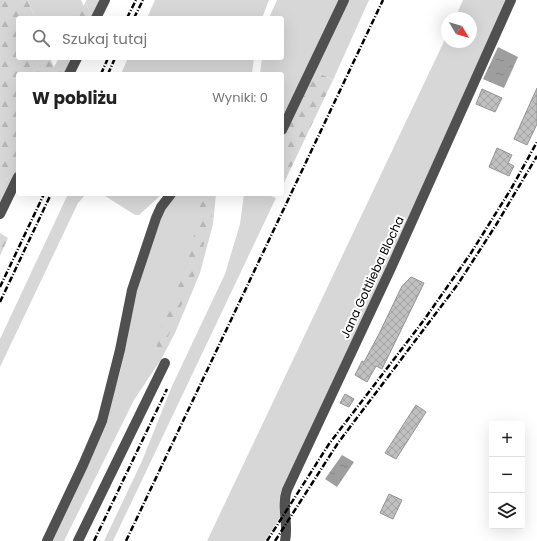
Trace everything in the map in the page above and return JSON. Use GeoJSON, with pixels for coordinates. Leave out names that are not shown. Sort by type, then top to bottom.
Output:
{"type":"FeatureCollection","features":[{"type":"Feature","properties":{"kind":"street"},"geometry":{"type":"LineString","coordinates":[[97,16],[105,0]]}},
{"type":"Feature","properties":{"kind":"street"},"geometry":{"type":"LineString","coordinates":[[284,126],[344,0]]}},
{"type":"Feature","properties":{"kind":"street","name":"Jana Gottlieba Blocha"},"geometry":{"type":"LineString","coordinates":[[285,541],[287,529],[284,505],[287,490],[391,268],[511,0]]}},
{"type":"Feature","properties":{"kind":"street"},"geometry":{"type":"LineString","coordinates":[[70,72],[76,60]]}},
{"type":"Feature","properties":{"kind":"street"},"geometry":{"type":"LineString","coordinates":[[0,214],[16,181]]}},
{"type":"Feature","properties":{"kind":"street"},"geometry":{"type":"LineString","coordinates":[[47,541],[102,421],[120,350],[132,290],[156,218],[161,207],[169,196]]}},
{"type":"Feature","properties":{"kind":"street"},"geometry":{"type":"LineString","coordinates":[[78,541],[165,363]]}},
{"type":"Feature","properties":{"kind":"green space"},"geometry":{"type":"Polygon","coordinates":[[[0,0],[28,0],[34,16],[16,16],[16,60],[51,60],[54,67],[58,60],[71,60],[65,72],[16,72],[16,172],[14,176],[8,178],[0,187],[0,0]]]}},
{"type":"Feature","properties":{"kind":"green space"},"geometry":{"type":"Polygon","coordinates":[[[28,0],[81,0],[84,6],[79,16],[34,16],[28,0]]]}},
{"type":"Feature","properties":{"kind":"green space"},"geometry":{"type":"Polygon","coordinates":[[[100,0],[92,16],[90,16],[86,1],[100,0]]]}},
{"type":"Feature","properties":{"kind":"green space"},"geometry":{"type":"Polygon","coordinates":[[[155,0],[269,0],[263,16],[148,16],[155,0]]]}},
{"type":"Feature","properties":{"kind":"green space"},"geometry":{"type":"Polygon","coordinates":[[[277,0],[340,0],[284,117],[284,72],[260,72],[262,60],[284,60],[284,16],[270,16],[277,0]]]}},
{"type":"Feature","properties":{"kind":"green space"},"geometry":{"type":"Polygon","coordinates":[[[348,0],[369,0],[333,80],[315,71],[348,0]]]}},
{"type":"Feature","properties":{"kind":"green space"},"geometry":{"type":"Polygon","coordinates":[[[463,0],[508,0],[281,516],[265,541],[207,541],[441,48],[477,48],[477,12],[458,12],[463,0]]]}},
{"type":"Feature","properties":{"kind":"green space"},"geometry":{"type":"Polygon","coordinates":[[[86,1],[90,16],[79,16],[86,1]]]}},
{"type":"Feature","properties":{"kind":"green space"},"geometry":{"type":"Polygon","coordinates":[[[127,60],[254,60],[252,72],[122,72],[127,60]]]}},
{"type":"Feature","properties":{"kind":"green space"},"geometry":{"type":"Polygon","coordinates":[[[315,71],[333,80],[284,183],[284,135],[315,71]]]}},
{"type":"Feature","properties":{"kind":"green space"},"geometry":{"type":"Polygon","coordinates":[[[14,176],[0,204],[0,187],[8,178],[14,176]]]}},
{"type":"Feature","properties":{"kind":"green space"},"geometry":{"type":"Polygon","coordinates":[[[67,196],[84,196],[78,203],[0,367],[0,339],[67,196]]]}},
{"type":"Feature","properties":{"kind":"green space"},"geometry":{"type":"Polygon","coordinates":[[[105,196],[160,196],[139,215],[135,215],[105,196]]]}},
{"type":"Feature","properties":{"kind":"green space"},"geometry":{"type":"Polygon","coordinates":[[[174,196],[216,196],[213,224],[200,273],[175,333],[162,358],[134,400],[64,541],[51,541],[102,432],[120,372],[127,342],[134,298],[143,265],[165,207],[174,196]]]}},
{"type":"Feature","properties":{"kind":"green space"},"geometry":{"type":"Polygon","coordinates":[[[207,196],[211,196],[212,215],[197,269],[166,341],[161,348],[157,347],[158,335],[185,270],[200,205],[207,196]]]}},
{"type":"Feature","properties":{"kind":"green space"},"geometry":{"type":"Polygon","coordinates":[[[244,196],[271,196],[276,198],[113,541],[104,541],[142,461],[172,386],[225,274],[240,224],[244,196]]]}},
{"type":"Feature","properties":{"kind":"green space"},"geometry":{"type":"Polygon","coordinates":[[[0,233],[8,238],[0,256],[0,233]]]}},
{"type":"Feature","properties":{"kind":"water"},"geometry":{"type":"Polygon","coordinates":[[[498,47],[518,57],[504,88],[483,79],[498,47]]]}},
{"type":"Feature","properties":{"kind":"water"},"geometry":{"type":"Polygon","coordinates":[[[342,455],[354,462],[337,487],[325,479],[342,455]]]}},
{"type":"Feature","properties":{"kind":"building"},"geometry":{"type":"Polygon","coordinates":[[[537,88],[537,124],[527,145],[514,139],[537,88]]]}},
{"type":"Feature","properties":{"kind":"building"},"geometry":{"type":"Polygon","coordinates":[[[482,89],[502,98],[495,112],[476,104],[482,89]]]}},
{"type":"Feature","properties":{"kind":"building"},"geometry":{"type":"Polygon","coordinates":[[[497,148],[512,155],[508,163],[514,166],[509,176],[489,167],[497,148]]]}},
{"type":"Feature","properties":{"kind":"building"},"geometry":{"type":"Polygon","coordinates":[[[411,277],[424,283],[382,369],[376,366],[367,382],[355,375],[379,334],[402,286],[411,277]]]}},
{"type":"Feature","properties":{"kind":"building"},"geometry":{"type":"Polygon","coordinates":[[[345,394],[354,399],[349,407],[340,403],[345,394]]]}},
{"type":"Feature","properties":{"kind":"building"},"geometry":{"type":"Polygon","coordinates":[[[416,405],[426,412],[396,459],[385,453],[416,405]]]}},
{"type":"Feature","properties":{"kind":"building"},"geometry":{"type":"Polygon","coordinates":[[[389,494],[402,500],[393,519],[380,513],[389,494]]]}},
{"type":"Feature","properties":{"kind":"railway"},"geometry":{"type":"LineString","coordinates":[[128,16],[136,0]]}},
{"type":"Feature","properties":{"kind":"railway"},"geometry":{"type":"LineString","coordinates":[[135,16],[143,0]]}},
{"type":"Feature","properties":{"kind":"railway"},"geometry":{"type":"LineString","coordinates":[[126,541],[383,0]]}},
{"type":"Feature","properties":{"kind":"railway"},"geometry":{"type":"LineString","coordinates":[[102,72],[107,60]]}},
{"type":"Feature","properties":{"kind":"railway"},"geometry":{"type":"LineString","coordinates":[[109,72],[114,60]]}},
{"type":"Feature","properties":{"kind":"railway"},"geometry":{"type":"LineString","coordinates":[[267,541],[329,444],[424,320],[471,253],[511,189],[537,142]]}},
{"type":"Feature","properties":{"kind":"railway"},"geometry":{"type":"LineString","coordinates":[[275,541],[338,443],[458,284],[496,225],[537,156]]}},
{"type":"Feature","properties":{"kind":"railway"},"geometry":{"type":"LineString","coordinates":[[0,287],[43,196]]}},
{"type":"Feature","properties":{"kind":"railway"},"geometry":{"type":"LineString","coordinates":[[0,302],[50,196]]}},
{"type":"Feature","properties":{"kind":"railway"},"geometry":{"type":"LineString","coordinates":[[94,541],[167,389]]}}]}
